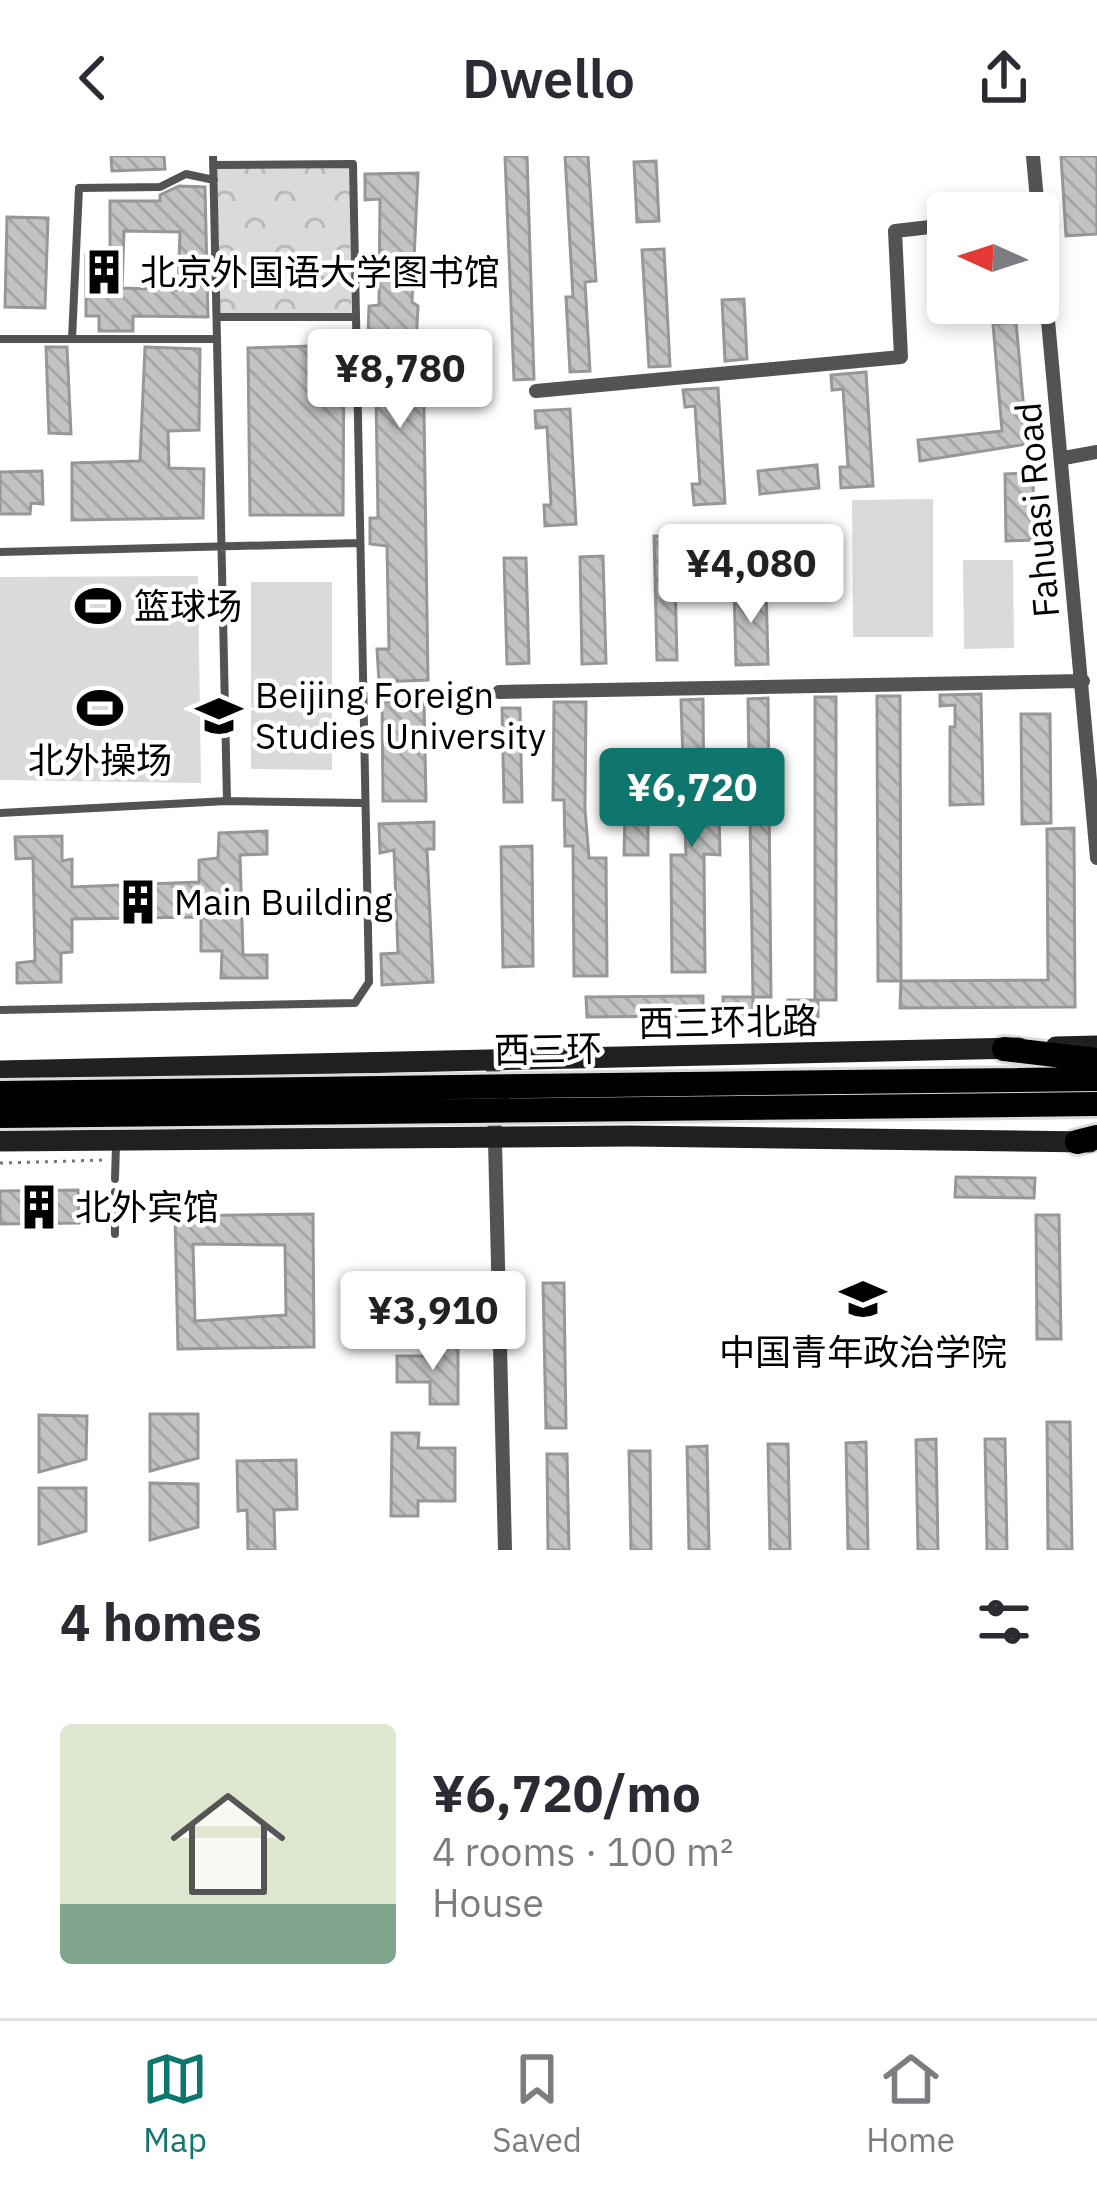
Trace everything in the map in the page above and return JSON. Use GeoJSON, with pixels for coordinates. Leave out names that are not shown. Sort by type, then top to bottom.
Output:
{"type":"FeatureCollection","features":[{"type":"Feature","properties":{"kind":"highway"},"geometry":{"type":"LineString","coordinates":[[1004,1049],[1097,1060]]}},
{"type":"Feature","properties":{"kind":"highway","name":"西三环"},"geometry":{"type":"LineString","coordinates":[[0,1116],[841,1095],[1097,1079]]}},
{"type":"Feature","properties":{"kind":"highway","name":"西三环"},"geometry":{"type":"LineString","coordinates":[[0,1093],[841,1095],[1097,1104]]}},
{"type":"Feature","properties":{"kind":"street","name":"Fahuasi Road"},"geometry":{"type":"LineString","coordinates":[[1034,156],[1036,192]]}},
{"type":"Feature","properties":{"kind":"street"},"geometry":{"type":"LineString","coordinates":[[536,392],[902,357],[895,231],[927,227]]}},
{"type":"Feature","properties":{"kind":"street","name":"Fahuasi Road"},"geometry":{"type":"LineString","coordinates":[[1050,324],[1097,858]]}},
{"type":"Feature","properties":{"kind":"street"},"geometry":{"type":"LineString","coordinates":[[1064,458],[1097,452]]}},
{"type":"Feature","properties":{"kind":"street"},"geometry":{"type":"LineString","coordinates":[[499,692],[1082,681]]}},
{"type":"Feature","properties":{"kind":"street","name":"西三环北路"},"geometry":{"type":"LineString","coordinates":[[0,1071],[1097,1046]]}},
{"type":"Feature","properties":{"kind":"street"},"geometry":{"type":"LineString","coordinates":[[493,1060],[505,1550]]}},
{"type":"Feature","properties":{"kind":"street"},"geometry":{"type":"LineString","coordinates":[[0,1141],[495,1136],[1090,1140]]}},
{"type":"Feature","properties":{"kind":"lane"},"geometry":{"type":"LineString","coordinates":[[0,1010],[355,1003],[369,982],[353,164],[213,160],[227,800]]}},
{"type":"Feature","properties":{"kind":"lane"},"geometry":{"type":"LineString","coordinates":[[72,339],[79,188],[160,187],[186,174],[214,180]]}},
{"type":"Feature","properties":{"kind":"lane"},"geometry":{"type":"LineString","coordinates":[[217,317],[355,317]]}},
{"type":"Feature","properties":{"kind":"lane"},"geometry":{"type":"LineString","coordinates":[[0,339],[217,339]]}},
{"type":"Feature","properties":{"kind":"lane"},"geometry":{"type":"LineString","coordinates":[[0,552],[222,542],[359,542]]}},
{"type":"Feature","properties":{"kind":"lane"},"geometry":{"type":"LineString","coordinates":[[0,813],[227,800],[363,802]]}},
{"type":"Feature","properties":{"kind":"lane"},"geometry":{"type":"LineString","coordinates":[[116,1139],[116,1179]]}},
{"type":"Feature","properties":{"kind":"lane"},"geometry":{"type":"LineString","coordinates":[[115,1192],[115,1234]]}},
{"type":"Feature","properties":{"kind":"green space"},"geometry":{"type":"Polygon","coordinates":[[[217,168],[350,168],[351,313],[220,313],[217,168]]]}},
{"type":"Feature","properties":{"kind":"green space"},"geometry":{"type":"Polygon","coordinates":[[[933,499],[933,637],[853,637],[852,500],[933,499]]]}},
{"type":"Feature","properties":{"kind":"green space"},"geometry":{"type":"Polygon","coordinates":[[[963,560],[1013,560],[1014,648],[964,649],[963,560]]]}},
{"type":"Feature","properties":{"kind":"green space","name":"北外操场"},"geometry":{"type":"Polygon","coordinates":[[[198,576],[201,783],[0,780],[0,577],[198,576]]]}},
{"type":"Feature","properties":{"kind":"green space"},"geometry":{"type":"Polygon","coordinates":[[[251,582],[332,582],[332,770],[251,769],[251,582]]]}},
{"type":"Feature","properties":{"kind":"building"},"geometry":{"type":"Polygon","coordinates":[[[111,156],[164,156],[165,169],[112,171],[111,156]]]}},
{"type":"Feature","properties":{"kind":"building"},"geometry":{"type":"Polygon","coordinates":[[[505,156],[527,156],[534,379],[514,380],[505,156]]]}},
{"type":"Feature","properties":{"kind":"building"},"geometry":{"type":"Polygon","coordinates":[[[565,156],[588,156],[596,281],[585,282],[590,371],[570,372],[566,297],[573,297],[565,156]]]}},
{"type":"Feature","properties":{"kind":"building"},"geometry":{"type":"Polygon","coordinates":[[[1061,156],[1097,156],[1097,234],[1066,236],[1061,156]]]}},
{"type":"Feature","properties":{"kind":"building"},"geometry":{"type":"Polygon","coordinates":[[[656,161],[659,221],[637,222],[634,162],[656,161]]]}},
{"type":"Feature","properties":{"kind":"building"},"geometry":{"type":"Polygon","coordinates":[[[418,173],[412,302],[418,306],[416,345],[423,345],[428,680],[379,682],[377,649],[389,649],[387,546],[370,544],[370,518],[378,518],[375,334],[368,334],[369,306],[379,305],[380,199],[365,200],[365,174],[418,173]]]}},
{"type":"Feature","properties":{"kind":"building","name":"北京外国语大学图书馆"},"geometry":{"type":"Polygon","coordinates":[[[179,186],[205,187],[208,317],[133,316],[133,331],[99,331],[99,316],[86,316],[86,255],[110,255],[110,201],[160,201],[160,195],[179,186]],[[124,231],[122,288],[178,290],[180,232],[124,231]]]}},
{"type":"Feature","properties":{"kind":"building"},"geometry":{"type":"Polygon","coordinates":[[[7,217],[48,218],[45,308],[5,307],[7,217]]]}},
{"type":"Feature","properties":{"kind":"building"},"geometry":{"type":"Polygon","coordinates":[[[664,249],[670,366],[649,367],[642,250],[664,249]]]}},
{"type":"Feature","properties":{"kind":"building"},"geometry":{"type":"Polygon","coordinates":[[[744,299],[747,359],[725,361],[722,300],[744,299]]]}},
{"type":"Feature","properties":{"kind":"building"},"geometry":{"type":"Polygon","coordinates":[[[993,324],[1016,324],[1027,444],[920,461],[918,440],[1002,431],[993,324]]]}},
{"type":"Feature","properties":{"kind":"building"},"geometry":{"type":"Polygon","coordinates":[[[344,345],[343,515],[250,515],[248,348],[344,345]]]}},
{"type":"Feature","properties":{"kind":"building"},"geometry":{"type":"Polygon","coordinates":[[[46,347],[67,347],[71,434],[49,433],[46,347]]]}},
{"type":"Feature","properties":{"kind":"building"},"geometry":{"type":"Polygon","coordinates":[[[145,347],[200,349],[199,430],[168,431],[169,468],[204,469],[203,518],[72,520],[72,463],[140,461],[145,347]]]}},
{"type":"Feature","properties":{"kind":"building"},"geometry":{"type":"Polygon","coordinates":[[[866,372],[873,486],[841,488],[840,467],[848,467],[843,389],[832,390],[831,375],[866,372]]]}},
{"type":"Feature","properties":{"kind":"building"},"geometry":{"type":"Polygon","coordinates":[[[718,388],[725,503],[694,505],[692,484],[700,484],[695,406],[685,407],[683,390],[718,388]]]}},
{"type":"Feature","properties":{"kind":"building"},"geometry":{"type":"Polygon","coordinates":[[[570,409],[576,524],[545,526],[544,505],[551,505],[547,427],[536,428],[535,411],[570,409]]]}},
{"type":"Feature","properties":{"kind":"building"},"geometry":{"type":"Polygon","coordinates":[[[817,465],[819,488],[760,494],[758,471],[817,465]]]}},
{"type":"Feature","properties":{"kind":"building"},"geometry":{"type":"Polygon","coordinates":[[[42,471],[43,504],[31,503],[30,514],[0,514],[0,472],[42,471]]]}},
{"type":"Feature","properties":{"kind":"building"},"geometry":{"type":"Polygon","coordinates":[[[1033,473],[1034,540],[1006,541],[1005,474],[1033,473]]]}},
{"type":"Feature","properties":{"kind":"building"},"geometry":{"type":"Polygon","coordinates":[[[654,536],[674,536],[677,660],[657,660],[654,536]]]}},
{"type":"Feature","properties":{"kind":"building"},"geometry":{"type":"Polygon","coordinates":[[[603,556],[606,663],[582,664],[580,557],[603,556]]]}},
{"type":"Feature","properties":{"kind":"building"},"geometry":{"type":"Polygon","coordinates":[[[504,558],[526,558],[529,663],[507,664],[504,558]]]}},
{"type":"Feature","properties":{"kind":"building"},"geometry":{"type":"Polygon","coordinates":[[[766,586],[768,664],[736,665],[734,587],[766,586]]]}},
{"type":"Feature","properties":{"kind":"building"},"geometry":{"type":"Polygon","coordinates":[[[981,694],[983,804],[950,805],[950,727],[955,727],[955,705],[940,706],[940,695],[981,694]]]}},
{"type":"Feature","properties":{"kind":"building"},"geometry":{"type":"Polygon","coordinates":[[[877,696],[900,696],[901,981],[878,981],[877,696]]]}},
{"type":"Feature","properties":{"kind":"building"},"geometry":{"type":"Polygon","coordinates":[[[815,697],[836,697],[836,1000],[818,1000],[818,1021],[788,1021],[788,1000],[815,1000],[815,697]]]}},
{"type":"Feature","properties":{"kind":"building"},"geometry":{"type":"Polygon","coordinates":[[[768,698],[771,997],[753,997],[748,699],[768,698]]]}},
{"type":"Feature","properties":{"kind":"building"},"geometry":{"type":"Polygon","coordinates":[[[703,699],[704,810],[719,810],[720,855],[704,854],[705,972],[672,972],[671,855],[686,855],[681,700],[703,699]]]}},
{"type":"Feature","properties":{"kind":"building"},"geometry":{"type":"Polygon","coordinates":[[[424,701],[426,801],[383,801],[382,702],[424,701]]]}},
{"type":"Feature","properties":{"kind":"building"},"geometry":{"type":"Polygon","coordinates":[[[554,702],[586,702],[585,809],[589,858],[606,858],[607,976],[574,976],[573,846],[565,846],[564,800],[553,800],[554,702]]]}},
{"type":"Feature","properties":{"kind":"building"},"geometry":{"type":"Polygon","coordinates":[[[502,708],[520,708],[522,802],[504,802],[502,708]]]}},
{"type":"Feature","properties":{"kind":"building"},"geometry":{"type":"Polygon","coordinates":[[[1021,714],[1050,714],[1051,823],[1022,824],[1021,714]]]}},
{"type":"Feature","properties":{"kind":"building"},"geometry":{"type":"Polygon","coordinates":[[[625,814],[648,815],[648,855],[624,855],[625,814]]]}},
{"type":"Feature","properties":{"kind":"building"},"geometry":{"type":"Polygon","coordinates":[[[434,822],[434,849],[427,849],[433,982],[382,985],[381,954],[398,953],[394,850],[380,853],[379,824],[434,822]]]}},
{"type":"Feature","properties":{"kind":"building"},"geometry":{"type":"Polygon","coordinates":[[[1074,828],[1075,1007],[900,1008],[901,981],[1048,980],[1047,829],[1074,828]]]}},
{"type":"Feature","properties":{"kind":"building","name":"Main Building"},"geometry":{"type":"Polygon","coordinates":[[[267,831],[267,854],[240,855],[243,955],[267,955],[267,978],[221,978],[222,951],[201,951],[201,917],[72,919],[72,952],[61,953],[61,982],[17,983],[17,963],[35,961],[33,858],[16,859],[15,837],[62,836],[62,861],[72,859],[72,887],[199,882],[199,860],[218,858],[219,833],[267,831]]]}},
{"type":"Feature","properties":{"kind":"building"},"geometry":{"type":"Polygon","coordinates":[[[532,846],[533,966],[503,967],[501,847],[532,846]]]}},
{"type":"Feature","properties":{"kind":"building"},"geometry":{"type":"Polygon","coordinates":[[[703,996],[703,1016],[587,1017],[586,997],[703,996]]]}},
{"type":"Feature","properties":{"kind":"building"},"geometry":{"type":"Polygon","coordinates":[[[723,997],[753,997],[753,1018],[723,1018],[723,997]]]}},
{"type":"Feature","properties":{"kind":"building"},"geometry":{"type":"Polygon","coordinates":[[[956,1177],[1035,1178],[1034,1198],[955,1197],[956,1177]]]}},
{"type":"Feature","properties":{"kind":"building","name":"北外宾馆"},"geometry":{"type":"Polygon","coordinates":[[[78,1190],[79,1223],[0,1224],[0,1191],[78,1190]]]}},
{"type":"Feature","properties":{"kind":"building"},"geometry":{"type":"Polygon","coordinates":[[[313,1214],[314,1347],[178,1349],[175,1216],[313,1214]],[[193,1244],[195,1321],[286,1315],[285,1245],[193,1244]]]}},
{"type":"Feature","properties":{"kind":"building"},"geometry":{"type":"Polygon","coordinates":[[[1036,1215],[1059,1215],[1061,1339],[1037,1339],[1036,1215]]]}},
{"type":"Feature","properties":{"kind":"building"},"geometry":{"type":"Polygon","coordinates":[[[543,1283],[564,1283],[566,1428],[546,1428],[543,1283]]]}},
{"type":"Feature","properties":{"kind":"building"},"geometry":{"type":"Polygon","coordinates":[[[430,1346],[458,1346],[458,1404],[430,1404],[430,1382],[397,1382],[397,1356],[430,1356],[430,1346]]]}},
{"type":"Feature","properties":{"kind":"building"},"geometry":{"type":"Polygon","coordinates":[[[150,1414],[198,1414],[198,1458],[150,1471],[150,1414]]]}},
{"type":"Feature","properties":{"kind":"building"},"geometry":{"type":"Polygon","coordinates":[[[39,1415],[87,1416],[86,1459],[39,1472],[39,1415]]]}},
{"type":"Feature","properties":{"kind":"building"},"geometry":{"type":"Polygon","coordinates":[[[1047,1422],[1070,1422],[1072,1550],[1048,1550],[1047,1422]]]}},
{"type":"Feature","properties":{"kind":"building"},"geometry":{"type":"Polygon","coordinates":[[[392,1433],[419,1433],[418,1448],[455,1448],[455,1501],[418,1501],[418,1516],[391,1516],[392,1433]]]}},
{"type":"Feature","properties":{"kind":"building"},"geometry":{"type":"Polygon","coordinates":[[[936,1439],[938,1550],[918,1550],[916,1440],[936,1439]]]}},
{"type":"Feature","properties":{"kind":"building"},"geometry":{"type":"Polygon","coordinates":[[[985,1439],[1005,1439],[1007,1550],[987,1550],[985,1439]]]}},
{"type":"Feature","properties":{"kind":"building"},"geometry":{"type":"Polygon","coordinates":[[[866,1442],[868,1550],[848,1550],[846,1443],[866,1442]]]}},
{"type":"Feature","properties":{"kind":"building"},"geometry":{"type":"Polygon","coordinates":[[[768,1444],[788,1444],[790,1550],[770,1550],[768,1444]]]}},
{"type":"Feature","properties":{"kind":"building"},"geometry":{"type":"Polygon","coordinates":[[[707,1446],[709,1550],[689,1550],[687,1447],[707,1446]]]}},
{"type":"Feature","properties":{"kind":"building"},"geometry":{"type":"Polygon","coordinates":[[[629,1451],[650,1451],[651,1550],[631,1550],[629,1451]]]}},
{"type":"Feature","properties":{"kind":"building"},"geometry":{"type":"Polygon","coordinates":[[[547,1454],[567,1454],[569,1550],[548,1550],[547,1454]]]}},
{"type":"Feature","properties":{"kind":"building"},"geometry":{"type":"Polygon","coordinates":[[[296,1460],[297,1509],[274,1510],[275,1550],[248,1550],[247,1510],[238,1511],[237,1461],[296,1460]]]}},
{"type":"Feature","properties":{"kind":"building"},"geometry":{"type":"Polygon","coordinates":[[[150,1483],[198,1484],[198,1527],[150,1540],[150,1483]]]}},
{"type":"Feature","properties":{"kind":"building"},"geometry":{"type":"Polygon","coordinates":[[[39,1488],[86,1488],[86,1531],[39,1544],[39,1488]]]}},
{"type":"Feature","properties":{"kind":"place","name":"北京外国语大学图书馆"},"geometry":{"type":"Point","coordinates":[104,272]}},
{"type":"Feature","properties":{"kind":"place","name":"篮球场"},"geometry":{"type":"Point","coordinates":[98,606]}},
{"type":"Feature","properties":{"kind":"place","name":"北外操场"},"geometry":{"type":"Point","coordinates":[100,708]}},
{"type":"Feature","properties":{"kind":"place","name":"Beijing Foreign Studies University"},"geometry":{"type":"Point","coordinates":[219,716]}},
{"type":"Feature","properties":{"kind":"place","name":"Main Building"},"geometry":{"type":"Point","coordinates":[138,902]}},
{"type":"Feature","properties":{"kind":"place","name":"北外宾馆"},"geometry":{"type":"Point","coordinates":[39,1207]}},
{"type":"Feature","properties":{"kind":"place","name":"中国青年政治学院"},"geometry":{"type":"Point","coordinates":[863,1299]}}]}
